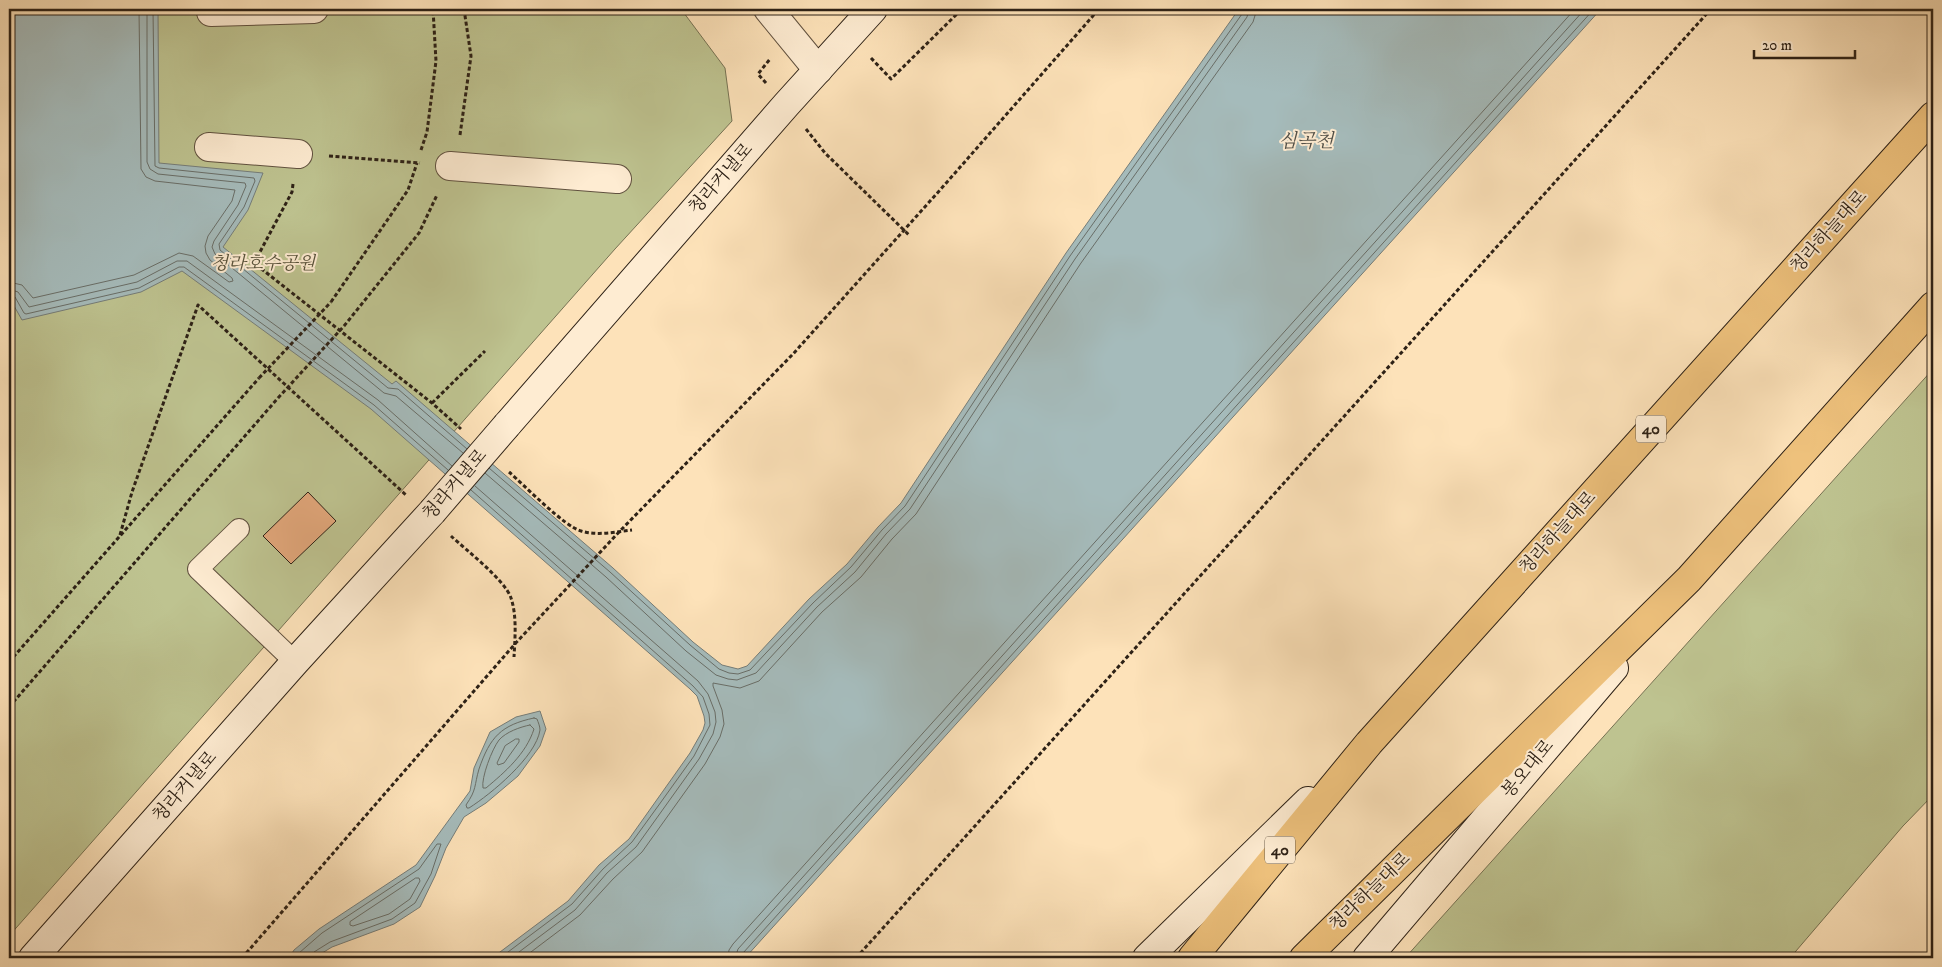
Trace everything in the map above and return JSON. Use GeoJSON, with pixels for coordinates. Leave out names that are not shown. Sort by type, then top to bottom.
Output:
{"type":"FeatureCollection","features":[{"type":"Feature","properties":{"kind":"highway","name":"청라하늘대로"},"geometry":{"type":"LineString","coordinates":[[1192,958],[1368,743],[1933,116]]}},
{"type":"Feature","properties":{"kind":"highway","name":"청라하늘대로"},"geometry":{"type":"LineString","coordinates":[[1304,958],[1689,579],[1933,306]]}},
{"type":"Feature","properties":{"kind":"street"},"geometry":{"type":"LineString","coordinates":[[211,12],[314,9]]}},
{"type":"Feature","properties":{"kind":"street"},"geometry":{"type":"LineString","coordinates":[[768,9],[818,70]]}},
{"type":"Feature","properties":{"kind":"street","name":"청라커낼로"},"geometry":{"type":"LineString","coordinates":[[33,958],[295,662],[430,514],[786,105],[873,9]]}},
{"type":"Feature","properties":{"kind":"street"},"geometry":{"type":"LineString","coordinates":[[209,147],[298,154]]}},
{"type":"Feature","properties":{"kind":"street"},"geometry":{"type":"LineString","coordinates":[[450,166],[617,179]]}},
{"type":"Feature","properties":{"kind":"street","name":"봉오대로"},"geometry":{"type":"LineString","coordinates":[[1367,958],[1689,579]]}},
{"type":"Feature","properties":{"kind":"street","name":"40"},"geometry":{"type":"LineString","coordinates":[[1147,958],[1368,743]]}},
{"type":"Feature","properties":{"kind":"lane"},"geometry":{"type":"LineString","coordinates":[[239,529],[198,569],[295,662]]}},
{"type":"Feature","properties":{"kind":"path"},"geometry":{"type":"LineString","coordinates":[[9,662],[259,378],[331,302],[408,190],[427,132],[436,61],[433,9]]}},
{"type":"Feature","properties":{"kind":"path"},"geometry":{"type":"LineString","coordinates":[[9,706],[278,398],[344,326],[420,233],[458,149],[471,56],[464,9]]}},
{"type":"Feature","properties":{"kind":"path"},"geometry":{"type":"LineString","coordinates":[[891,79],[962,9]]}},
{"type":"Feature","properties":{"kind":"path"},"geometry":{"type":"LineString","coordinates":[[242,958],[514,645],[546,613],[618,532],[793,354],[1099,9]]}},
{"type":"Feature","properties":{"kind":"path"},"geometry":{"type":"LineString","coordinates":[[856,958],[1712,9]]}},
{"type":"Feature","properties":{"kind":"path"},"geometry":{"type":"LineString","coordinates":[[825,153],[910,236]]}},
{"type":"Feature","properties":{"kind":"path"},"geometry":{"type":"LineString","coordinates":[[450,166],[298,154],[292,192],[254,263],[432,403],[462,429]]}},
{"type":"Feature","properties":{"kind":"path"},"geometry":{"type":"LineString","coordinates":[[120,535],[132,492],[198,305],[430,514],[494,575],[511,597],[515,625],[514,657]]}},
{"type":"Feature","properties":{"kind":"path"},"geometry":{"type":"LineString","coordinates":[[432,403],[485,351]]}},
{"type":"Feature","properties":{"kind":"path"},"geometry":{"type":"LineString","coordinates":[[506,469],[558,516],[580,531],[601,534],[632,530]]}},
{"type":"Feature","properties":{"kind":"green space","name":"청라호수공원"},"geometry":{"type":"Polygon","coordinates":[[[9,9],[681,9],[725,68],[732,121],[615,249],[9,936],[9,9]]]}},
{"type":"Feature","properties":{"kind":"green space"},"geometry":{"type":"Polygon","coordinates":[[[1933,369],[1933,795],[1903,826],[1790,958],[1405,958],[1933,369]]]}},
{"type":"Feature","properties":{"kind":"water","name":"심곡천"},"geometry":{"type":"Polygon","coordinates":[[[9,9],[158,9],[159,163],[263,173],[248,210],[223,247],[392,384],[396,381],[613,568],[693,642],[722,665],[738,669],[747,666],[809,599],[847,564],[901,503],[1066,253],[1239,9],[1601,9],[745,958],[492,958],[568,901],[599,865],[629,839],[690,753],[703,730],[704,716],[697,696],[371,409],[182,271],[141,292],[22,320],[9,297],[9,9]]]}},
{"type":"Feature","properties":{"kind":"water"},"geometry":{"type":"Polygon","coordinates":[[[540,711],[546,729],[540,746],[518,776],[486,803],[464,817],[446,848],[420,907],[394,924],[332,947],[314,958],[289,958],[294,950],[319,929],[416,865],[470,791],[474,768],[490,732],[516,717],[540,711]]]}},
{"type":"Feature","properties":{"kind":"building"},"geometry":{"type":"Polygon","coordinates":[[[308,492],[336,521],[291,564],[263,536],[308,492]]]}}]}
